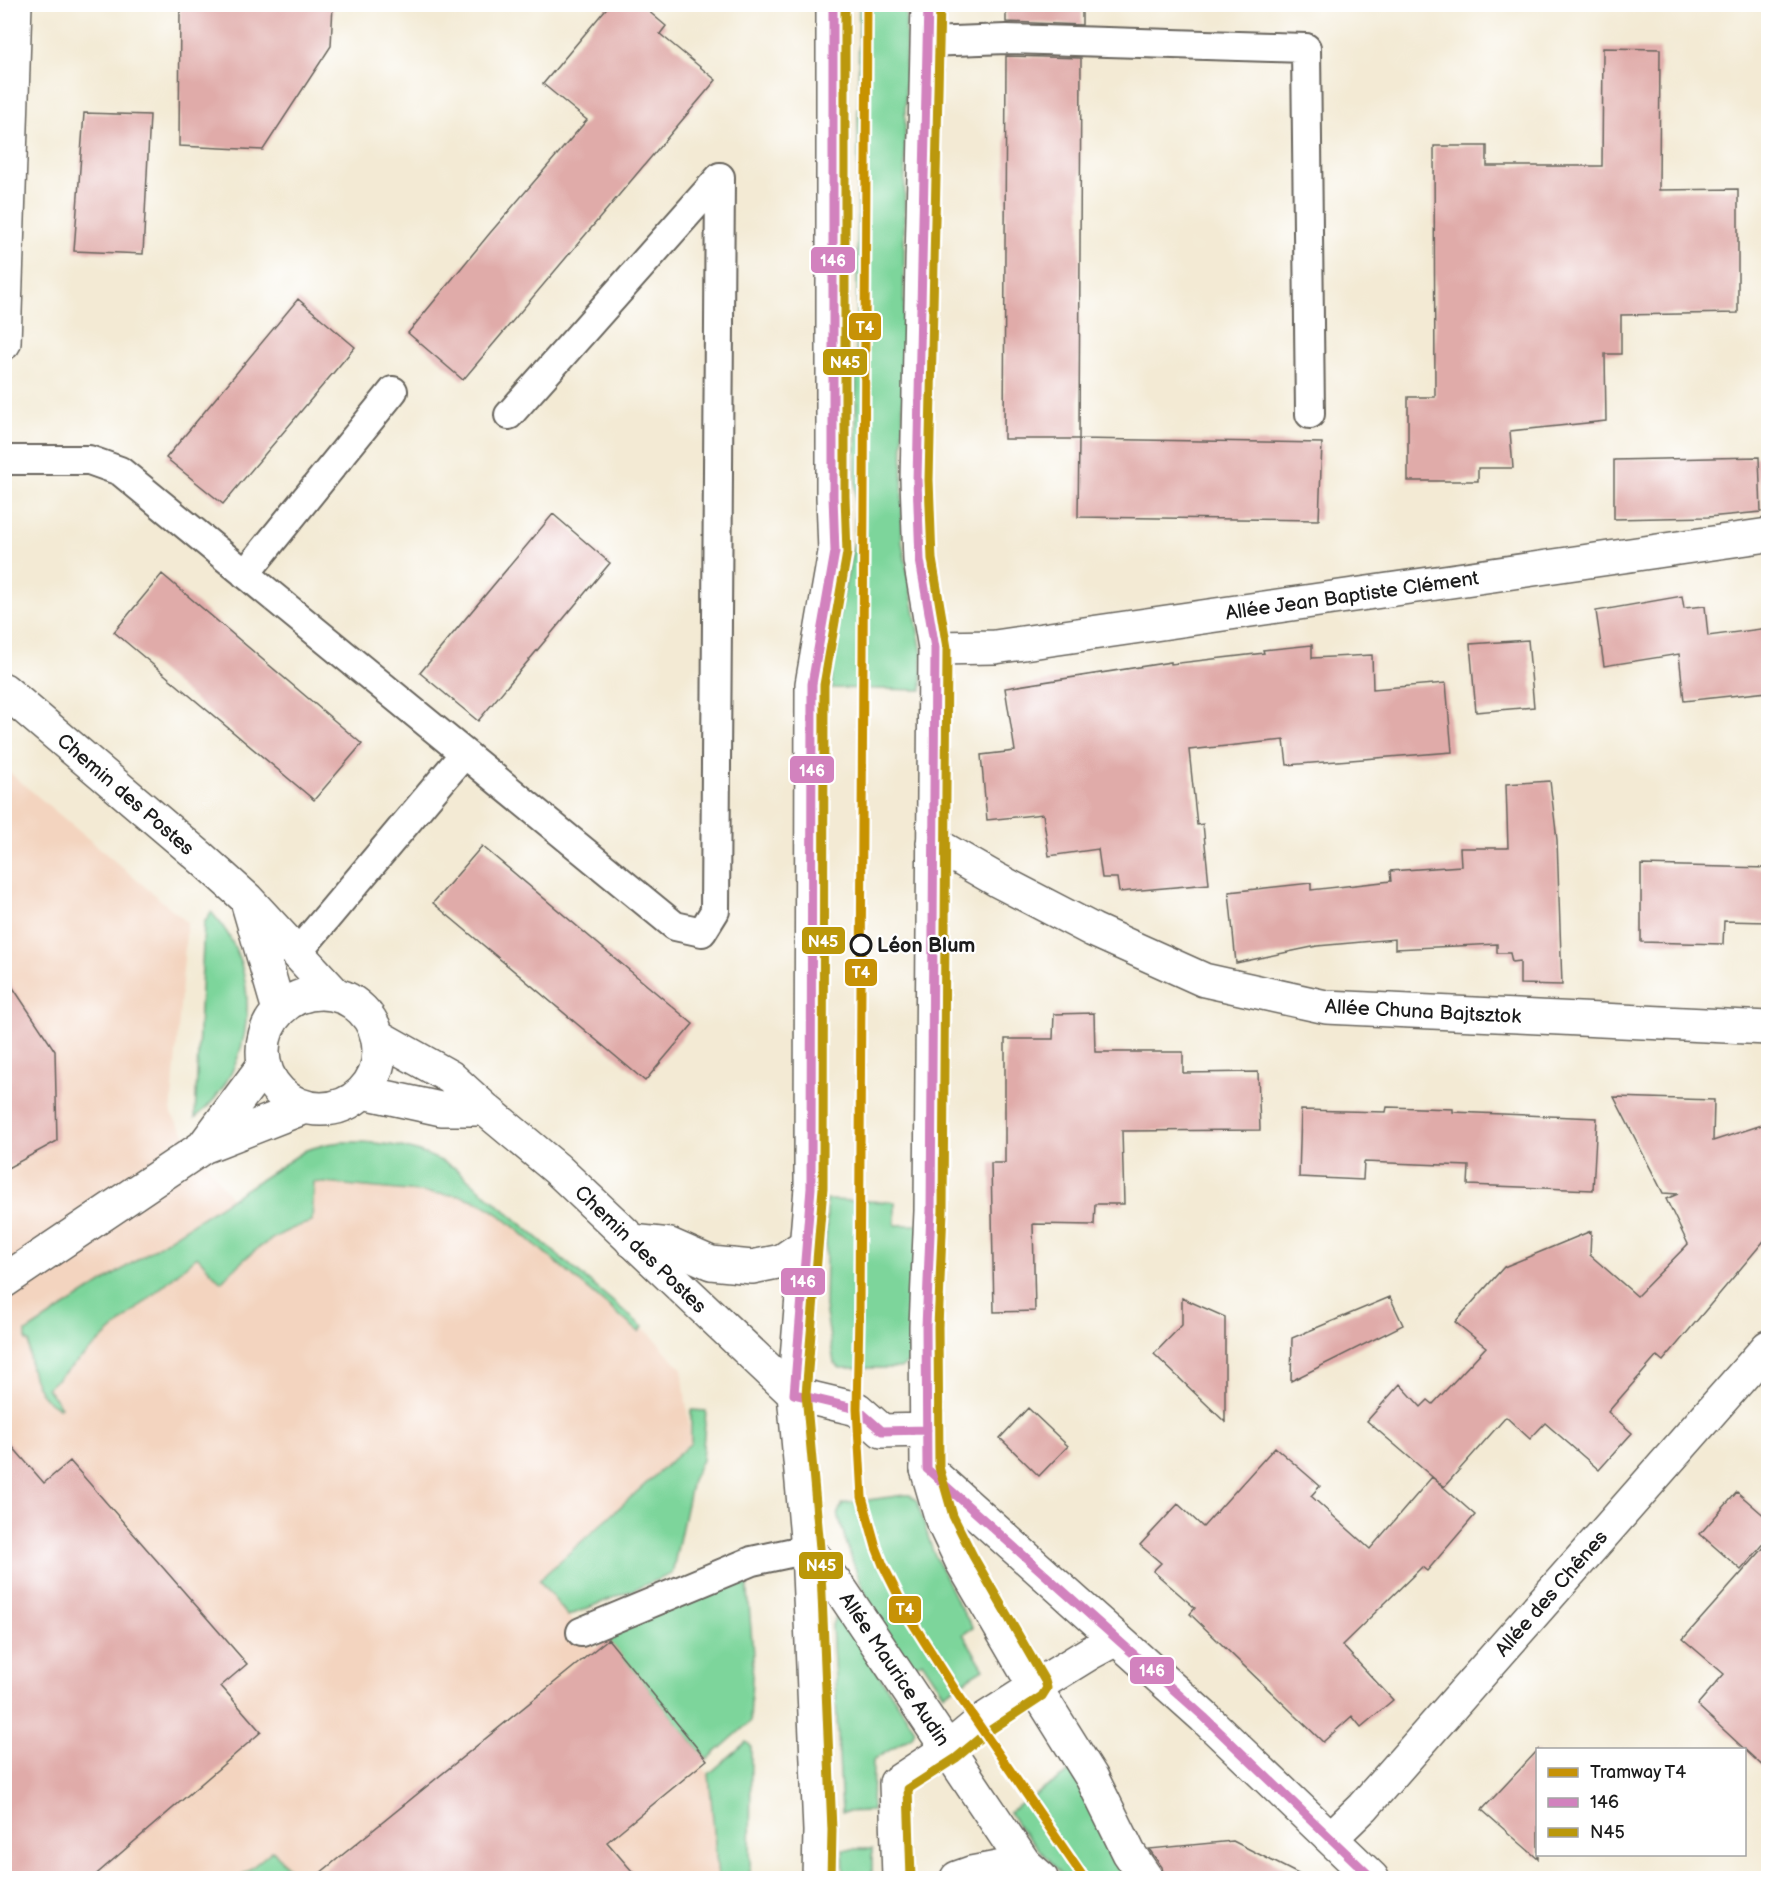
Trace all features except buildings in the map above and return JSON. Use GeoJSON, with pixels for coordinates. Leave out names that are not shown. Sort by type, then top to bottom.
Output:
{"type":"FeatureCollection","features":[{"type":"Feature","properties":{"kind":"street"},"geometry":{"type":"LineString","coordinates":[[4,343],[15,4]]}},
{"type":"Feature","properties":{"kind":"street"},"geometry":{"type":"LineString","coordinates":[[819,1878],[808,1549],[794,1394],[812,1176],[813,684],[835,552],[832,496],[833,4]]}},
{"type":"Feature","properties":{"kind":"street"},"geometry":{"type":"LineString","coordinates":[[928,4],[917,480],[920,560],[935,648],[931,1211],[926,1328],[927,1469],[942,1520],[962,1562],[1035,1687],[1092,1778],[1129,1853],[1146,1878]]}},
{"type":"Feature","properties":{"kind":"street","name":"Allée Jean Baptiste Clément"},"geometry":{"type":"LineString","coordinates":[[935,648],[995,647],[1768,535]]}},
{"type":"Feature","properties":{"kind":"street","name":"Chemin des Postes"},"geometry":{"type":"LineString","coordinates":[[4,690],[247,899],[336,995]]}},
{"type":"Feature","properties":{"kind":"street","name":"Allée Chuna Bajtsztok"},"geometry":{"type":"LineString","coordinates":[[933,843],[996,880],[1093,930],[1204,980],[1315,1005],[1768,1028]]}},
{"type":"Feature","properties":{"kind":"street"},"geometry":{"type":"LineString","coordinates":[[247,899],[279,1010]]}},
{"type":"Feature","properties":{"kind":"street"},"geometry":{"type":"LineString","coordinates":[[320,992],[336,995],[354,1003],[369,1017],[380,1050],[378,1065],[372,1080],[363,1092],[350,1102],[336,1108],[320,1110],[304,1107],[278,1091],[269,1079],[264,1065],[263,1045],[267,1026],[279,1010],[291,1000],[305,994],[320,992]]}},
{"type":"Feature","properties":{"kind":"street","name":"Chemin des Postes"},"geometry":{"type":"LineString","coordinates":[[377,1036],[450,1077],[557,1169],[794,1394]]}},
{"type":"Feature","properties":{"kind":"street"},"geometry":{"type":"LineString","coordinates":[[203,1148],[264,1065]]}},
{"type":"Feature","properties":{"kind":"street"},"geometry":{"type":"LineString","coordinates":[[363,1092],[441,1109],[485,1109]]}},
{"type":"Feature","properties":{"kind":"street"},"geometry":{"type":"LineString","coordinates":[[4,1281],[203,1148],[304,1107]]}},
{"type":"Feature","properties":{"kind":"street"},"geometry":{"type":"LineString","coordinates":[[632,1240],[670,1245],[711,1263],[752,1267],[782,1261],[807,1244]]}},
{"type":"Feature","properties":{"kind":"street","name":"Allée des Chênes"},"geometry":{"type":"LineString","coordinates":[[1331,1838],[1363,1807],[1768,1347]]}},
{"type":"Feature","properties":{"kind":"street"},"geometry":{"type":"LineString","coordinates":[[794,1394],[857,1409],[882,1431],[927,1430]]}},
{"type":"Feature","properties":{"kind":"street"},"geometry":{"type":"LineString","coordinates":[[927,1469],[1204,1717],[1372,1878]]}},
{"type":"Feature","properties":{"kind":"street","name":"Allée Maurice Audin"},"geometry":{"type":"LineString","coordinates":[[808,1549],[841,1590],[1033,1871]]}},
{"type":"Feature","properties":{"kind":"street"},"geometry":{"type":"LineString","coordinates":[[899,1878],[896,1783],[949,1748],[979,1723],[1116,1639]]}},
{"type":"Feature","properties":{"kind":"street"},"geometry":{"type":"LineString","coordinates":[[957,1878],[971,1873],[1033,1871]]}},
{"type":"Feature","properties":{"kind":"lane"},"geometry":{"type":"LineString","coordinates":[[928,42],[1006,39],[1306,48],[1310,414]]}},
{"type":"Feature","properties":{"kind":"lane"},"geometry":{"type":"LineString","coordinates":[[4,460],[89,460],[120,471],[675,926],[702,932],[715,911],[720,177],[509,415]]}},
{"type":"Feature","properties":{"kind":"lane"},"geometry":{"type":"LineString","coordinates":[[245,574],[393,392]]}},
{"type":"Feature","properties":{"kind":"lane"},"geometry":{"type":"LineString","coordinates":[[297,953],[464,754]]}},
{"type":"Feature","properties":{"kind":"lane"},"geometry":{"type":"LineString","coordinates":[[581,1632],[752,1561],[808,1549]]}},
{"type":"Feature","properties":{"kind":"shaded area"},"geometry":{"type":"Polygon","coordinates":[[[4,768],[187,922],[171,1114],[237,1206],[318,1154],[471,1183],[651,1335],[682,1369],[691,1443],[539,1580],[595,1648],[607,1639],[707,1760],[701,1766],[709,1774],[718,1878],[5,1878],[4,768]]]}},
{"type":"Feature","properties":{"kind":"green space"},"geometry":{"type":"Polygon","coordinates":[[[859,5],[906,5],[902,542],[922,653],[922,690],[832,688],[832,651],[855,538],[859,5]]]}},
{"type":"Feature","properties":{"kind":"green space"},"geometry":{"type":"Polygon","coordinates":[[[211,912],[229,935],[240,961],[246,990],[246,1018],[241,1047],[231,1074],[215,1098],[195,1118],[204,923],[211,912]]]}},
{"type":"Feature","properties":{"kind":"green space"},"geometry":{"type":"Polygon","coordinates":[[[342,1142],[387,1144],[414,1150],[455,1168],[643,1327],[639,1332],[501,1216],[477,1201],[461,1196],[314,1182],[312,1222],[286,1231],[262,1245],[221,1282],[197,1256],[47,1388],[61,1407],[50,1403],[38,1389],[31,1371],[26,1332],[306,1150],[342,1142]]]}},
{"type":"Feature","properties":{"kind":"green space"},"geometry":{"type":"Polygon","coordinates":[[[827,1200],[895,1202],[895,1225],[919,1225],[919,1305],[909,1362],[900,1368],[840,1368],[834,1363],[825,1307],[827,1200]]]}},
{"type":"Feature","properties":{"kind":"green space"},"geometry":{"type":"Polygon","coordinates":[[[691,1410],[706,1411],[702,1460],[692,1480],[672,1574],[568,1616],[539,1580],[691,1443],[691,1410]]]}},
{"type":"Feature","properties":{"kind":"green space"},"geometry":{"type":"Polygon","coordinates":[[[910,1495],[917,1501],[932,1549],[957,1602],[973,1628],[963,1634],[984,1669],[944,1694],[922,1661],[911,1668],[875,1613],[856,1571],[838,1513],[842,1504],[910,1495]]]}},
{"type":"Feature","properties":{"kind":"green space"},"geometry":{"type":"Polygon","coordinates":[[[747,1579],[753,1655],[750,1722],[707,1760],[607,1639],[638,1618],[747,1579]]]}},
{"type":"Feature","properties":{"kind":"green space"},"geometry":{"type":"Polygon","coordinates":[[[835,1617],[841,1618],[915,1729],[912,1737],[873,1761],[872,1811],[842,1812],[832,1625],[835,1617]]]}},
{"type":"Feature","properties":{"kind":"green space"},"geometry":{"type":"Polygon","coordinates":[[[746,1742],[751,1746],[750,1878],[718,1878],[709,1774],[746,1742]]]}},
{"type":"Feature","properties":{"kind":"green space"},"geometry":{"type":"Polygon","coordinates":[[[1071,1771],[1081,1787],[1110,1854],[1126,1878],[1065,1878],[1017,1825],[1009,1812],[1071,1771]]]}},
{"type":"Feature","properties":{"kind":"green space"},"geometry":{"type":"Polygon","coordinates":[[[843,1849],[872,1849],[872,1878],[844,1878],[843,1849]]]}},
{"type":"Feature","properties":{"kind":"green space"},"geometry":{"type":"Polygon","coordinates":[[[273,1850],[296,1878],[239,1878],[273,1850]]]}},
{"type":"Feature","properties":{"kind":"tram line","name":"T4"},"geometry":{"type":"LineString","coordinates":[[867,4],[857,1409],[862,1497],[883,1565],[910,1619],[957,1693],[1084,1878]]}},
{"type":"Feature","properties":{"kind":"transit line","name":"146"},"geometry":{"type":"LineString","coordinates":[[833,4],[835,552],[812,684],[811,1188],[794,1394],[857,1409],[882,1431],[927,1430]]}},
{"type":"Feature","properties":{"kind":"transit line","name":"N45"},"geometry":{"type":"LineString","coordinates":[[831,1878],[832,1830],[820,1548],[806,1394],[823,1188],[824,685],[847,553],[845,4]]}},
{"type":"Feature","properties":{"kind":"transit line","name":"146"},"geometry":{"type":"LineString","coordinates":[[927,1469],[926,1327],[931,1211],[935,648],[920,560],[917,480],[928,4]]}},
{"type":"Feature","properties":{"kind":"transit line","name":"N45"},"geometry":{"type":"LineString","coordinates":[[911,1878],[908,1789],[956,1758],[986,1733],[1042,1696],[1047,1688],[953,1516],[939,1467],[938,1327],[943,1211],[947,648],[932,559],[929,480],[940,4]]}},
{"type":"Feature","properties":{"kind":"transit line","name":"146"},"geometry":{"type":"LineString","coordinates":[[927,1469],[1204,1717],[1372,1878]]}},
{"type":"Feature","properties":{"kind":"place","name":"Léon Blum"},"geometry":{"type":"Point","coordinates":[861,945]}}]}
